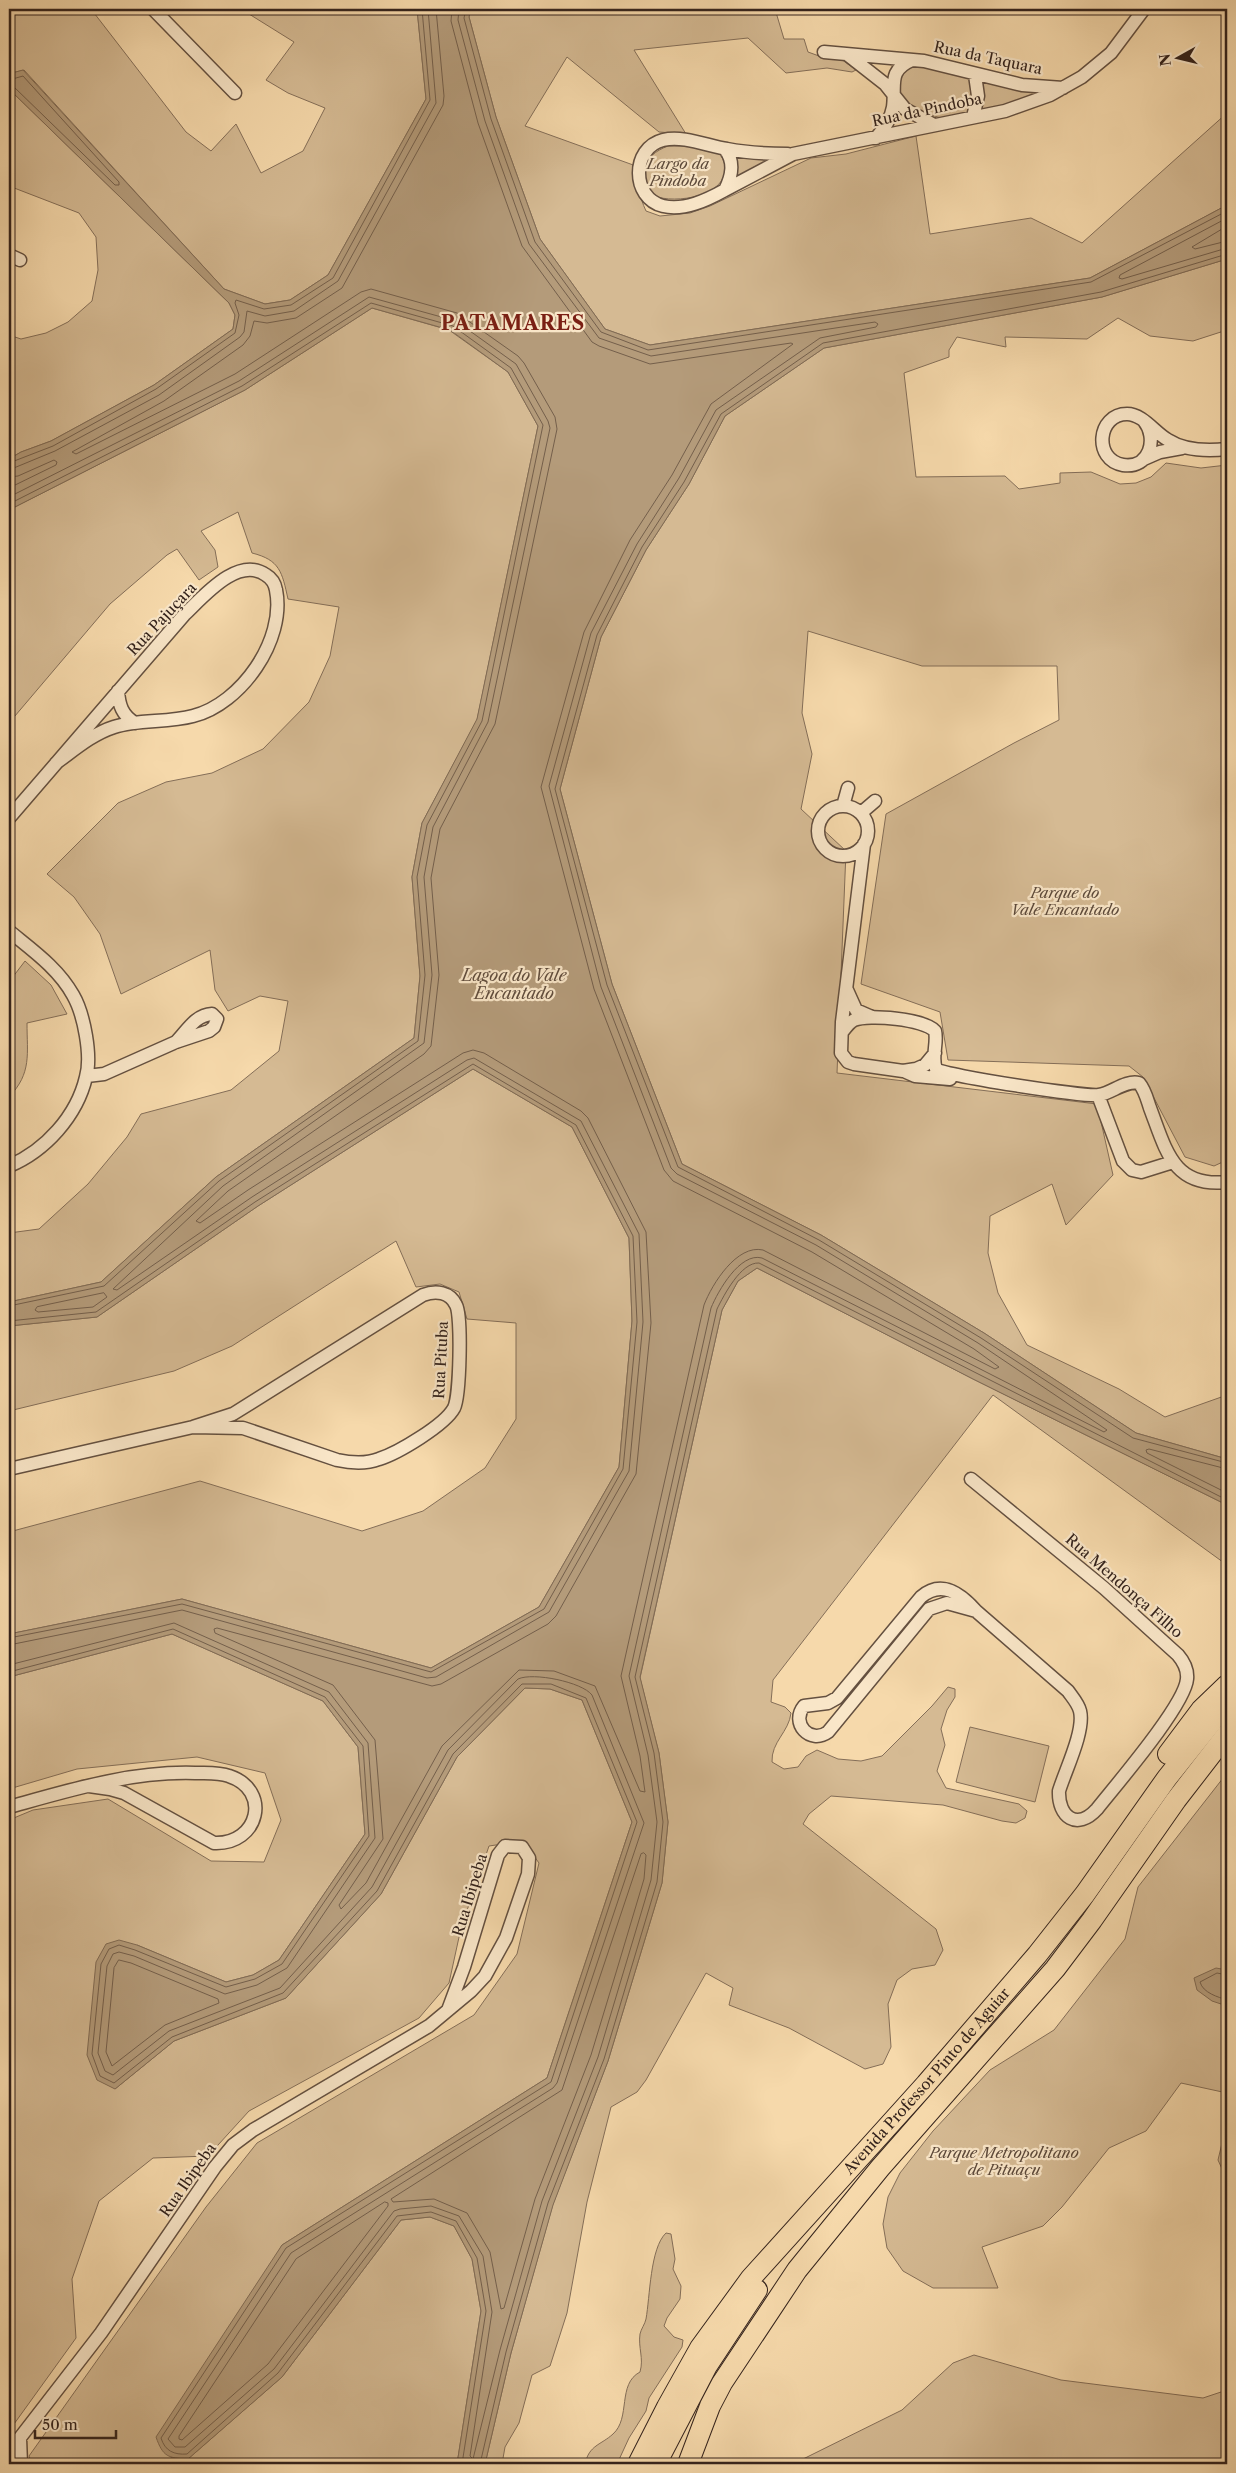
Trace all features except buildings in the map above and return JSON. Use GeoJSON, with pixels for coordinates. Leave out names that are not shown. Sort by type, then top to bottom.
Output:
{"type":"FeatureCollection","features":[{"type":"Feature","properties":{"kind":"main road"},"geometry":{"type":"LineString","coordinates":[[1173,1758],[1180,1738],[1201,1710],[1227,1685]]}},
{"type":"Feature","properties":{"kind":"main road","name":"Avenida Professor Pinto de Aguiar"},"geometry":{"type":"LineString","coordinates":[[638,2464],[700,2348],[751,2278],[794,2228],[926,2084],[1038,1954],[1074,1909],[1173,1758],[1227,1704]]}},
{"type":"Feature","properties":{"kind":"main road","name":"Avenida Professor Pinto de Aguiar"},"geometry":{"type":"LineString","coordinates":[[688,2464],[710,2406],[722,2383],[798,2270],[880,2168],[1055,1969],[1227,1734]]}},
{"type":"Feature","properties":{"kind":"main road"},"geometry":{"type":"LineString","coordinates":[[656,2464],[707,2366],[776,2261],[794,2228]]}},
{"type":"Feature","properties":{"kind":"street"},"geometry":{"type":"LineString","coordinates":[[153,9],[235,93]]}},
{"type":"Feature","properties":{"kind":"street"},"geometry":{"type":"LineString","coordinates":[[1065,88],[1082,77],[1111,53],[1144,9]]}},
{"type":"Feature","properties":{"kind":"street","name":"Rua da Taquara"},"geometry":{"type":"LineString","coordinates":[[824,52],[940,64],[975,75],[1022,85],[1065,88]]}},
{"type":"Feature","properties":{"kind":"street"},"geometry":{"type":"LineString","coordinates":[[847,54],[874,73],[893,92],[905,109],[934,125]]}},
{"type":"Feature","properties":{"kind":"street","name":"Rua da Taquara"},"geometry":{"type":"LineString","coordinates":[[876,138],[890,118],[893,107],[894,80],[899,68],[912,60]]}},
{"type":"Feature","properties":{"kind":"street"},"geometry":{"type":"LineString","coordinates":[[973,117],[978,96],[975,75]]}},
{"type":"Feature","properties":{"kind":"street","name":"Rua da Pindoba"},"geometry":{"type":"LineString","coordinates":[[793,154],[725,190],[695,203],[665,207],[649,199],[643,191],[638,172],[645,153],[652,145],[662,140],[683,140],[752,153],[793,154],[1025,105],[1065,88]]}},
{"type":"Feature","properties":{"kind":"street"},"geometry":{"type":"LineString","coordinates":[[725,149],[731,163],[730,181],[725,190]]}},
{"type":"Feature","properties":{"kind":"street"},"geometry":{"type":"LineString","coordinates":[[1184,447],[1162,437],[1144,421],[1128,414],[1120,415],[1106,425],[1101,441],[1108,457],[1115,462],[1132,465],[1160,452],[1184,447],[1212,450],[1227,449]]}},
{"type":"Feature","properties":{"kind":"street"},"geometry":{"type":"LineString","coordinates":[[1140,462],[1146,456],[1152,442],[1149,427],[1144,421]]}},
{"type":"Feature","properties":{"kind":"street","name":"Rua Pajuçara"},"geometry":{"type":"LineString","coordinates":[[9,818],[56,763],[118,691],[184,615],[230,576],[251,569],[261,572],[270,578],[275,587],[277,598],[272,631],[260,662],[236,692],[223,702],[194,716],[114,727],[56,763]]}},
{"type":"Feature","properties":{"kind":"street"},"geometry":{"type":"LineString","coordinates":[[118,691],[122,710],[127,718],[135,723]]}},
{"type":"Feature","properties":{"kind":"street"},"geometry":{"type":"LineString","coordinates":[[844,806],[848,788]]}},
{"type":"Feature","properties":{"kind":"street"},"geometry":{"type":"LineString","coordinates":[[861,813],[875,801]]}},
{"type":"Feature","properties":{"kind":"street"},"geometry":{"type":"LineString","coordinates":[[864,844],[855,853],[842,856],[830,852],[821,842],[818,830],[822,818],[831,808],[844,806],[856,809],[861,813],[867,825],[843,1014],[841,1052],[848,1062],[861,1066],[903,1071],[915,1076],[947,1080],[960,1077]]}},
{"type":"Feature","properties":{"kind":"street"},"geometry":{"type":"LineString","coordinates":[[9,930],[54,969],[74,996],[81,1013],[85,1032],[87,1076],[69,1114],[57,1131],[26,1158],[9,1166]]}},
{"type":"Feature","properties":{"kind":"street"},"geometry":{"type":"LineString","coordinates":[[847,990],[856,1010],[874,1018]]}},
{"type":"Feature","properties":{"kind":"street"},"geometry":{"type":"LineString","coordinates":[[843,1031],[854,1020],[874,1018],[915,1022],[931,1026],[935,1031],[936,1038],[936,1069],[960,1077],[1098,1095],[1130,1083],[1139,1083],[1173,1162],[1183,1173],[1192,1179],[1202,1182],[1227,1182]]}},
{"type":"Feature","properties":{"kind":"street"},"geometry":{"type":"LineString","coordinates":[[87,1076],[104,1074],[176,1042]]}},
{"type":"Feature","properties":{"kind":"street"},"geometry":{"type":"LineString","coordinates":[[903,1071],[921,1068],[935,1053]]}},
{"type":"Feature","properties":{"kind":"street"},"geometry":{"type":"LineString","coordinates":[[1098,1095],[1120,1155],[1127,1166],[1141,1172],[1173,1162]]}},
{"type":"Feature","properties":{"kind":"street","name":"Rua Pituba"},"geometry":{"type":"LineString","coordinates":[[9,1469],[193,1427],[233,1414],[423,1295],[430,1292],[445,1294],[457,1305],[459,1323],[458,1396],[452,1411],[442,1424],[379,1459],[351,1462],[338,1460],[251,1430],[234,1427],[193,1427]]}},
{"type":"Feature","properties":{"kind":"street"},"geometry":{"type":"LineString","coordinates":[[247,1407],[246,1419],[251,1430]]}},
{"type":"Feature","properties":{"kind":"street","name":"Rua Mendonça Filho"},"geometry":{"type":"LineString","coordinates":[[971,1478],[1104,1588],[1178,1655],[1184,1663],[1187,1680],[1174,1710],[1092,1815],[1078,1820],[1066,1817],[1061,1810],[1058,1791],[1080,1729],[1080,1712],[1075,1701],[1068,1691],[976,1611]]}},
{"type":"Feature","properties":{"kind":"street"},"geometry":{"type":"LineString","coordinates":[[942,1588],[950,1590],[962,1596],[976,1611],[947,1603],[929,1609],[828,1732],[817,1737],[810,1736],[801,1727],[799,1716],[804,1706],[828,1703],[837,1698],[929,1591],[942,1588]]}},
{"type":"Feature","properties":{"kind":"street"},"geometry":{"type":"LineString","coordinates":[[1163,1724],[1180,1738]]}},
{"type":"Feature","properties":{"kind":"street"},"geometry":{"type":"LineString","coordinates":[[1149,1742],[1195,1776]]}},
{"type":"Feature","properties":{"kind":"street"},"geometry":{"type":"LineString","coordinates":[[9,1807],[124,1776],[150,1773],[228,1775],[241,1781],[250,1790],[255,1800],[256,1812],[246,1833],[237,1840],[226,1844],[214,1843],[124,1793],[89,1786]]}},
{"type":"Feature","properties":{"kind":"street","name":"Rua Ibipeba"},"geometry":{"type":"LineString","coordinates":[[9,2452],[101,2333],[215,2167],[233,2145],[280,2113],[429,2026],[448,2010],[485,1976],[500,1951],[530,1865],[529,1858],[522,1847],[505,1846],[498,1855],[464,1967],[448,2010]]}},
{"type":"Feature","properties":{"kind":"street"},"geometry":{"type":"LineString","coordinates":[[20,2438],[21,2464]]}},
{"type":"Feature","properties":{"kind":"green space"},"geometry":{"type":"Polygon","coordinates":[[[9,9],[91,9],[186,132],[211,151],[236,124],[261,173],[303,151],[325,108],[288,93],[266,80],[294,42],[241,9],[417,9],[426,99],[328,275],[290,300],[265,304],[224,289],[24,70],[12,73],[9,79],[9,9]]]}},
{"type":"Feature","properties":{"kind":"green space"},"geometry":{"type":"Polygon","coordinates":[[[471,9],[775,9],[784,39],[804,39],[808,52],[819,56],[841,59],[856,70],[852,72],[827,68],[786,73],[748,38],[634,50],[686,134],[659,132],[567,57],[525,126],[636,166],[639,189],[646,211],[660,216],[690,213],[710,206],[811,158],[846,154],[916,136],[930,234],[1031,218],[1082,243],[1227,113],[1227,205],[1090,278],[650,345],[605,329],[540,239],[496,117],[469,17],[471,9]]]}},
{"type":"Feature","properties":{"kind":"green space"},"geometry":{"type":"Polygon","coordinates":[[[918,66],[1051,90],[1008,106],[941,118],[915,110],[903,100],[899,90],[898,75],[909,67],[918,66]]]}},
{"type":"Feature","properties":{"kind":"green space"},"geometry":{"type":"Polygon","coordinates":[[[9,89],[229,303],[235,315],[233,329],[154,385],[51,441],[21,452],[9,459],[9,335],[21,339],[46,333],[68,322],[92,301],[98,270],[96,237],[79,213],[9,186],[9,89]]]}},
{"type":"Feature","properties":{"kind":"green space","name":"Largo da Pindoba"},"geometry":{"type":"Polygon","coordinates":[[[668,146],[700,147],[713,150],[722,157],[725,164],[724,177],[718,185],[698,196],[674,199],[654,196],[645,180],[645,166],[652,155],[668,146]]]}},
{"type":"Feature","properties":{"kind":"green space"},"geometry":{"type":"Polygon","coordinates":[[[734,156],[773,158],[736,179],[734,156]]]}},
{"type":"Feature","properties":{"kind":"green space","name":"Parque do Vale Encantado"},"geometry":{"type":"Polygon","coordinates":[[[1227,259],[1227,330],[1193,341],[1150,336],[1118,318],[1087,339],[1005,337],[1006,347],[957,337],[949,350],[949,357],[904,373],[916,477],[1005,476],[1019,489],[1060,483],[1060,473],[1091,472],[1120,484],[1136,483],[1151,477],[1166,463],[1201,468],[1227,465],[1227,1160],[1214,1166],[1185,1157],[1143,1077],[1129,1066],[948,1060],[940,1012],[861,984],[886,814],[1059,720],[1057,666],[922,666],[808,631],[802,713],[812,754],[801,809],[846,851],[837,1073],[1097,1104],[1113,1175],[1066,1225],[1052,1184],[990,1216],[988,1253],[998,1293],[1027,1345],[1119,1389],[1165,1417],[1227,1395],[1227,1459],[1136,1433],[984,1333],[821,1235],[682,1164],[612,984],[560,789],[601,637],[646,550],[689,484],[725,416],[824,348],[1102,297],[1227,259]]]}},
{"type":"Feature","properties":{"kind":"green space"},"geometry":{"type":"Polygon","coordinates":[[[372,308],[449,330],[508,372],[538,426],[477,720],[422,823],[412,877],[420,976],[414,1038],[216,1177],[101,1282],[9,1302],[9,1233],[39,1229],[88,1184],[127,1137],[141,1114],[231,1090],[279,1051],[288,1001],[260,996],[228,1011],[215,990],[210,950],[121,994],[100,934],[74,897],[47,874],[118,803],[166,782],[212,773],[263,749],[309,702],[330,656],[339,607],[288,599],[284,581],[278,568],[269,559],[252,553],[238,512],[201,531],[215,550],[218,567],[199,580],[177,549],[167,555],[110,604],[9,723],[9,510],[245,390],[372,308]]]}},
{"type":"Feature","properties":{"kind":"green space"},"geometry":{"type":"Polygon","coordinates":[[[25,961],[51,985],[67,1014],[27,1023],[27,1063],[22,1080],[9,1097],[9,982],[25,961]]]}},
{"type":"Feature","properties":{"kind":"green space"},"geometry":{"type":"Polygon","coordinates":[[[473,1069],[572,1127],[629,1238],[632,1321],[619,1467],[539,1607],[431,1668],[182,1599],[9,1634],[9,1532],[200,1481],[362,1531],[423,1511],[485,1468],[516,1419],[516,1323],[467,1319],[459,1292],[440,1284],[416,1287],[396,1241],[232,1346],[174,1371],[9,1411],[9,1326],[97,1317],[258,1206],[473,1069]]]}},
{"type":"Feature","properties":{"kind":"green space"},"geometry":{"type":"Polygon","coordinates":[[[757,1268],[973,1379],[1227,1505],[1227,1565],[993,1395],[773,1680],[771,1702],[785,1707],[791,1713],[790,1720],[774,1749],[772,1762],[784,1769],[798,1767],[806,1756],[817,1750],[838,1759],[861,1761],[882,1756],[932,1706],[948,1687],[955,1689],[955,1697],[947,1710],[941,1729],[945,1745],[937,1771],[946,1788],[1019,1804],[1027,1811],[1025,1818],[1016,1823],[943,1805],[831,1796],[809,1814],[803,1824],[936,1929],[943,1950],[935,1965],[912,1969],[897,1980],[888,2004],[891,2047],[883,2064],[865,2069],[789,2028],[729,2005],[733,1988],[706,1973],[646,2080],[637,2092],[611,2107],[587,2202],[567,2313],[550,2366],[532,2375],[519,2423],[505,2447],[502,2464],[485,2464],[511,2353],[553,2204],[608,2061],[662,1883],[668,1822],[659,1753],[640,1678],[722,1310],[738,1281],[757,1268]]]}},
{"type":"Feature","properties":{"kind":"green space"},"geometry":{"type":"Polygon","coordinates":[[[172,1634],[323,1701],[358,1747],[365,1834],[279,1960],[253,1975],[226,1982],[137,1945],[115,2089],[174,2041],[286,1998],[381,1894],[457,1757],[525,1688],[550,1689],[582,1700],[632,1822],[547,2078],[282,2245],[171,2458],[188,2459],[282,2377],[401,2220],[430,2217],[454,2226],[472,2259],[481,2311],[457,2464],[32,2464],[29,2456],[206,2207],[257,2143],[474,2015],[517,1954],[539,1863],[523,1841],[489,1846],[461,1928],[449,1983],[419,2018],[249,2111],[208,2156],[153,2158],[99,2201],[72,2279],[76,2338],[9,2431],[9,1820],[33,1810],[108,1799],[211,1861],[264,1862],[281,1820],[265,1773],[197,1757],[77,1769],[9,1789],[9,1677],[172,1634]]]}},
{"type":"Feature","properties":{"kind":"green space"},"geometry":{"type":"Polygon","coordinates":[[[970,1727],[1049,1746],[1035,1802],[956,1782],[970,1727]]]}},
{"type":"Feature","properties":{"kind":"green space","name":"Parque Metropolitano de Pituaçu"},"geometry":{"type":"Polygon","coordinates":[[[1227,1773],[1227,2093],[1181,2083],[1146,2131],[1109,2148],[1062,2207],[1043,2226],[982,2247],[998,2288],[933,2288],[903,2271],[887,2248],[883,2224],[888,2197],[900,2173],[933,2131],[990,2070],[1054,2030],[1125,1939],[1138,1887],[1227,1773]]]}},
{"type":"Feature","properties":{"kind":"green space"},"geometry":{"type":"Polygon","coordinates":[[[1227,2122],[1227,2180],[1218,2160],[1227,2122]]]}},
{"type":"Feature","properties":{"kind":"green space"},"geometry":{"type":"Polygon","coordinates":[[[666,2233],[671,2234],[675,2259],[673,2269],[681,2286],[680,2299],[664,2326],[674,2337],[683,2340],[682,2347],[649,2398],[646,2411],[629,2438],[617,2464],[585,2464],[592,2449],[613,2434],[618,2427],[622,2419],[629,2384],[633,2377],[640,2372],[640,2334],[646,2319],[654,2261],[661,2240],[666,2233]]]}},
{"type":"Feature","properties":{"kind":"green space"},"geometry":{"type":"Polygon","coordinates":[[[974,2355],[1061,2380],[1203,2398],[1227,2390],[1227,2464],[793,2464],[902,2410],[953,2363],[974,2355]]]}},
{"type":"Feature","properties":{"kind":"water","name":"Lagoa do Vale Encantado"},"geometry":{"type":"Polygon","coordinates":[[[417,9],[471,9],[469,17],[496,117],[540,239],[605,329],[650,345],[1090,278],[1227,205],[1227,259],[1102,297],[824,348],[725,416],[689,484],[646,550],[601,637],[560,789],[612,984],[682,1164],[821,1235],[984,1333],[1136,1433],[1227,1459],[1227,1505],[973,1379],[757,1268],[738,1281],[722,1310],[640,1677],[659,1753],[668,1822],[662,1883],[608,2061],[553,2205],[511,2353],[485,2464],[457,2464],[481,2311],[472,2259],[454,2226],[430,2217],[401,2220],[282,2377],[188,2459],[181,2459],[167,2455],[161,2449],[156,2437],[282,2245],[547,2078],[632,1822],[582,1700],[550,1689],[525,1688],[457,1757],[381,1894],[286,1998],[174,2041],[115,2089],[97,2080],[87,2055],[96,1962],[106,1944],[119,1940],[137,1945],[226,1982],[253,1975],[279,1960],[365,1834],[358,1747],[323,1701],[172,1634],[9,1677],[9,1634],[182,1599],[431,1668],[539,1607],[619,1467],[632,1321],[629,1238],[572,1127],[473,1069],[258,1206],[97,1317],[9,1326],[9,1302],[101,1282],[216,1177],[414,1038],[420,976],[412,877],[422,823],[477,719],[538,426],[508,372],[450,330],[372,308],[245,390],[9,510],[9,459],[21,452],[51,441],[154,385],[233,329],[235,315],[229,303],[9,89],[9,79],[12,73],[23,70],[224,289],[265,304],[290,300],[328,275],[426,99],[417,9]]]}},
{"type":"Feature","properties":{"kind":"water"},"geometry":{"type":"Polygon","coordinates":[[[1216,1968],[1227,1970],[1227,2006],[1212,2001],[1197,1990],[1194,1978],[1216,1968]]]}},
{"type":"Feature","properties":{"kind":"district","name":"PATAMARES"},"geometry":{"type":"Point","coordinates":[513,323]}}]}
